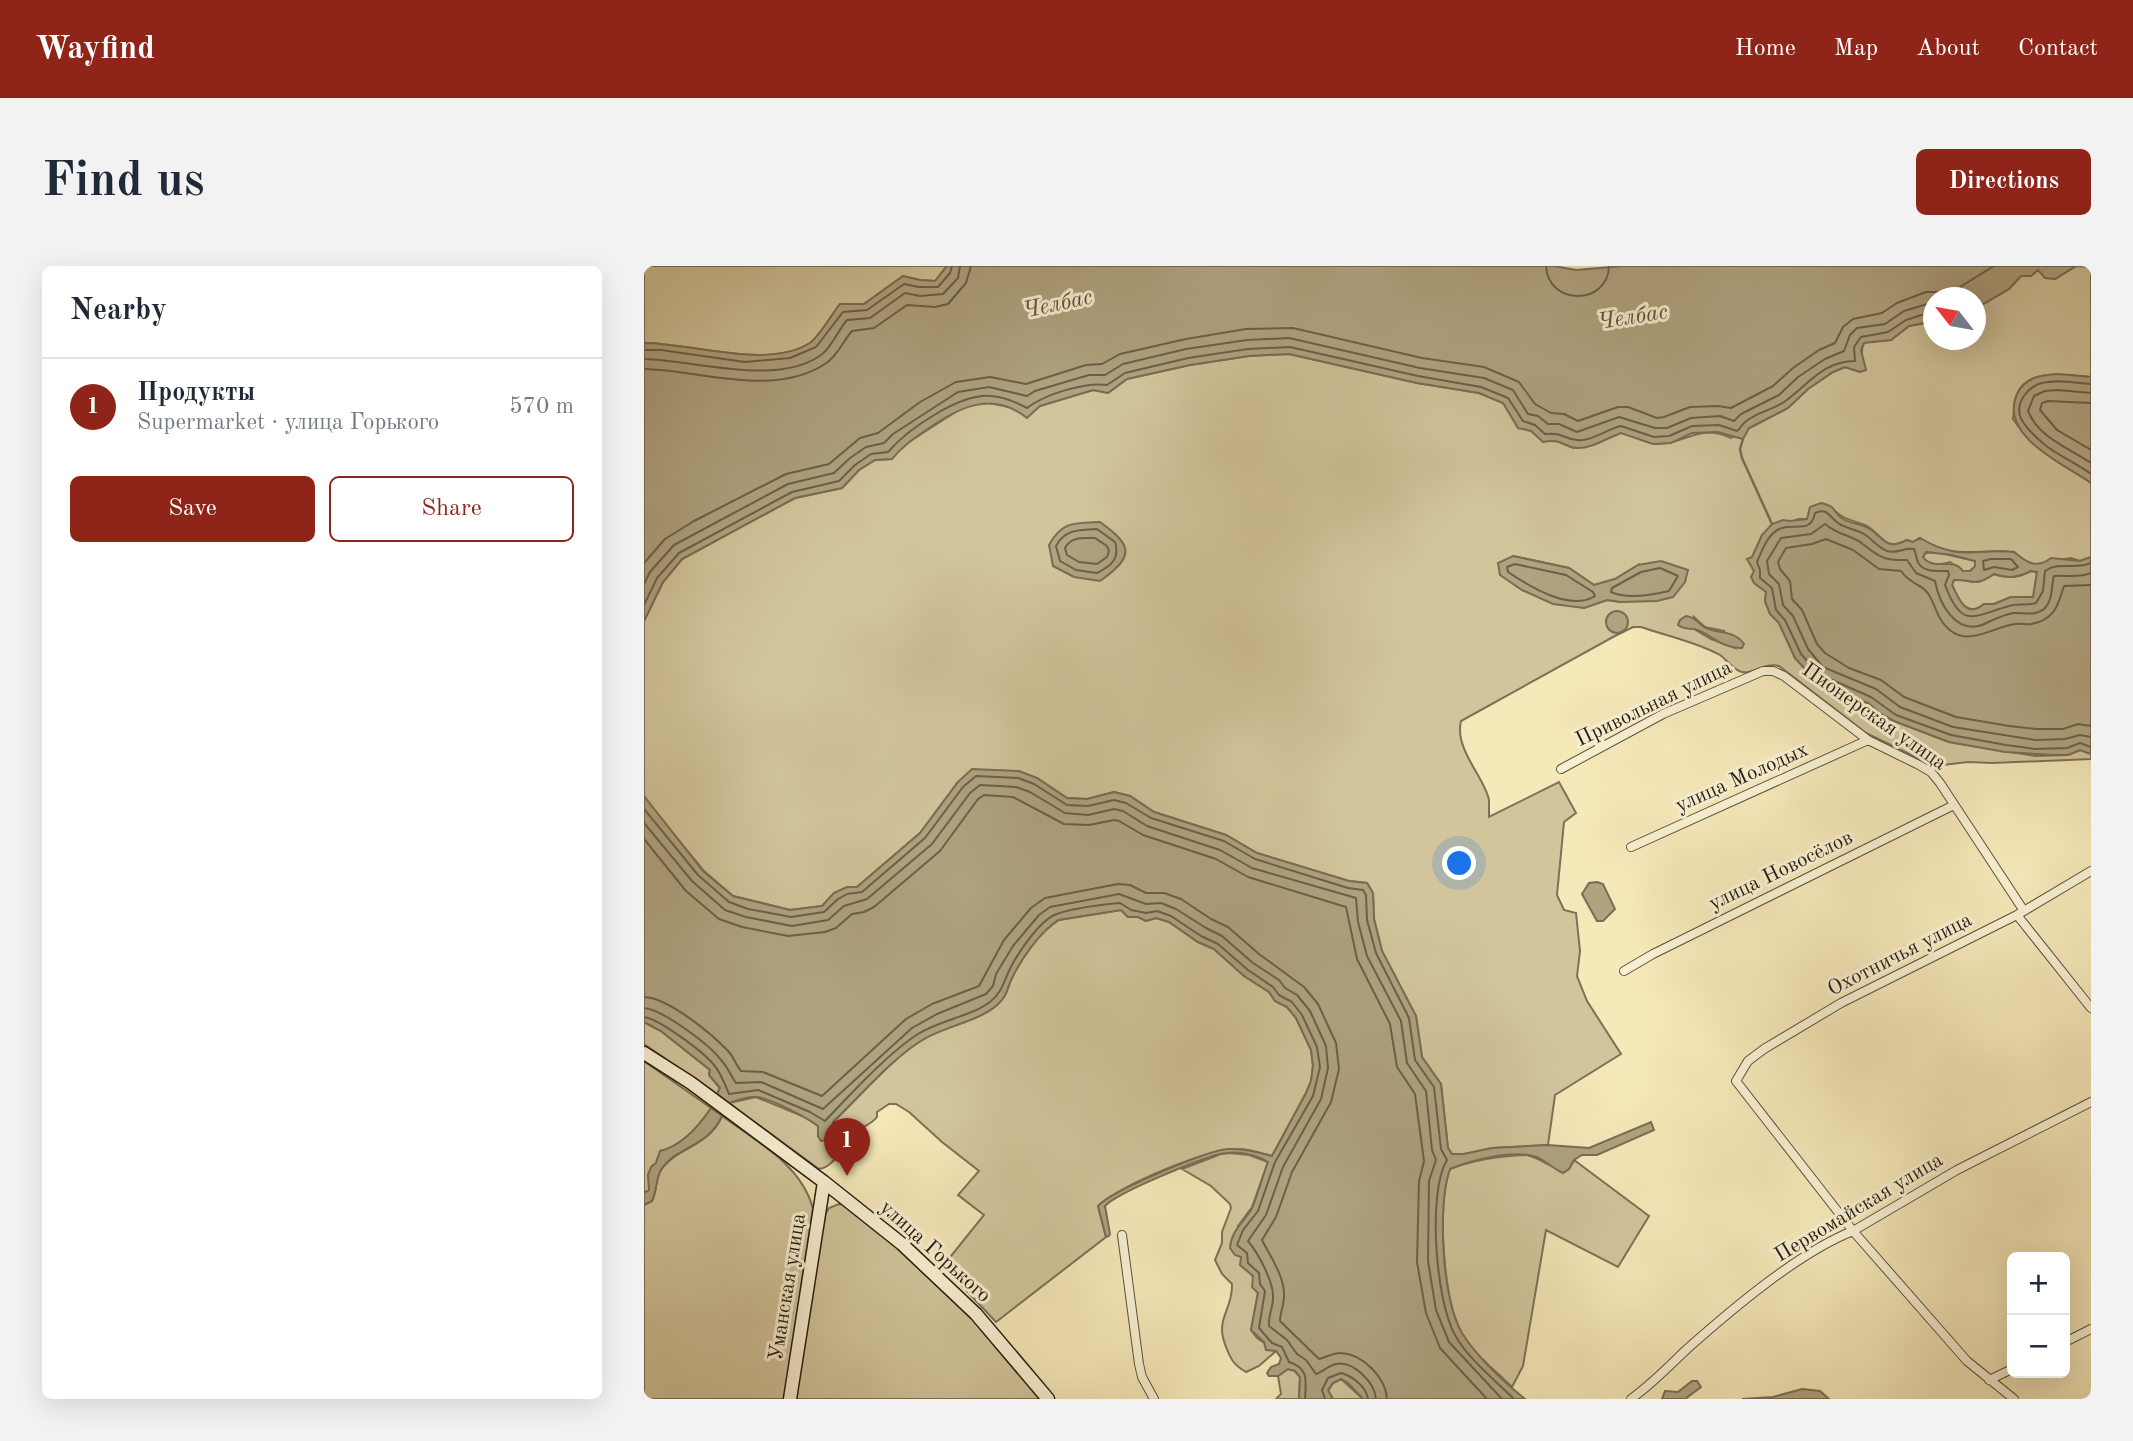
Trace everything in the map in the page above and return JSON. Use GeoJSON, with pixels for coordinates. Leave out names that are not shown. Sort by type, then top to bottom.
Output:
{"type":"FeatureCollection","features":[{"type":"Feature","properties":{"kind":"main road","name":"улица Горького"},"geometry":{"type":"LineString","coordinates":[[644,1053],[714,1100],[902,1244],[961,1298],[996,1335],[1048,1399]]}},
{"type":"Feature","properties":{"kind":"main road","name":"Уманская улица"},"geometry":{"type":"LineString","coordinates":[[790,1399],[824,1182]]}},
{"type":"Feature","properties":{"kind":"street","name":"Пионерская улица"},"geometry":{"type":"LineString","coordinates":[[1763,671],[1779,673],[1868,740],[1931,772],[2020,913],[2091,1008]]}},
{"type":"Feature","properties":{"kind":"street","name":"Привольная улица"},"geometry":{"type":"LineString","coordinates":[[1561,769],[1663,714],[1763,671]]}},
{"type":"Feature","properties":{"kind":"street","name":"улица Молодых"},"geometry":{"type":"LineString","coordinates":[[1631,847],[1868,740]]}},
{"type":"Feature","properties":{"kind":"street","name":"улица Новосёлов"},"geometry":{"type":"LineString","coordinates":[[1624,971],[1653,954],[1954,805]]}},
{"type":"Feature","properties":{"kind":"street","name":"Охотничья улица"},"geometry":{"type":"LineString","coordinates":[[1853,1231],[1736,1081],[1748,1061],[1764,1048],[1841,1003],[2020,913],[2091,871]]}},
{"type":"Feature","properties":{"kind":"street","name":"Первомайская улица"},"geometry":{"type":"LineString","coordinates":[[1631,1399],[1653,1383],[1727,1315],[1783,1272],[1835,1238],[1853,1231],[1957,1170],[2091,1102]]}},
{"type":"Feature","properties":{"kind":"street"},"geometry":{"type":"LineString","coordinates":[[1853,1231],[1967,1362],[2014,1399]]}},
{"type":"Feature","properties":{"kind":"street"},"geometry":{"type":"LineString","coordinates":[[1122,1235],[1139,1364],[1142,1377],[1154,1399]]}},
{"type":"Feature","properties":{"kind":"street"},"geometry":{"type":"LineString","coordinates":[[2070,1340],[2091,1329]]}},
{"type":"Feature","properties":{"kind":"street"},"geometry":{"type":"LineString","coordinates":[[1989,1381],[2007,1371]]}},
{"type":"Feature","properties":{"kind":"shaded area"},"geometry":{"type":"Polygon","coordinates":[[[644,266],[947,266],[935,281],[903,276],[864,304],[840,304],[810,343],[792,351],[751,355],[644,343],[644,266]]]}},
{"type":"Feature","properties":{"kind":"shaded area"},"geometry":{"type":"Polygon","coordinates":[[[2076,266],[2091,267],[2091,377],[2048,375],[2028,381],[2016,397],[2013,419],[2039,447],[2091,483],[2091,557],[2080,561],[2071,558],[2034,565],[2014,552],[1956,551],[1933,545],[1920,538],[1913,542],[1907,540],[1893,544],[1867,526],[1847,519],[1835,511],[1798,519],[1762,535],[1750,564],[1766,592],[1765,601],[1770,614],[1779,623],[1795,658],[1816,681],[1868,703],[1894,721],[1949,742],[2035,756],[2068,755],[2080,750],[2091,754],[2091,759],[1968,762],[1934,766],[1866,733],[1779,666],[1768,666],[1750,672],[1739,671],[1711,650],[1641,627],[1633,627],[1613,637],[1461,721],[1462,742],[1486,791],[1489,817],[1559,782],[1576,813],[1564,822],[1557,895],[1564,910],[1576,913],[1580,951],[1577,976],[1587,1001],[1621,1054],[1555,1095],[1548,1145],[1492,1148],[1452,1154],[1448,1148],[1441,1084],[1422,1057],[1416,1016],[1382,951],[1374,919],[1373,893],[1367,883],[1349,881],[1257,853],[1226,835],[1154,812],[1130,796],[1114,792],[1087,799],[1067,798],[1037,778],[958,782],[920,833],[857,887],[847,887],[834,893],[822,906],[790,910],[733,896],[704,871],[644,796],[644,621],[663,582],[682,559],[795,498],[842,488],[859,470],[875,460],[892,459],[901,447],[965,406],[989,403],[1014,408],[1040,406],[1093,390],[1108,393],[1127,379],[1190,365],[1249,356],[1289,354],[1417,383],[1479,393],[1503,403],[1543,442],[1556,439],[1573,448],[1621,433],[1657,444],[1701,433],[1720,434],[1731,438],[1788,408],[1808,389],[1833,372],[1845,367],[1860,372],[1864,342],[1891,340],[1909,326],[1923,323],[1923,350],[1986,350],[1986,302],[2009,289],[2021,276],[2031,275],[2037,270],[2055,279],[2076,266]],[[1513,556],[1584,608],[1607,600],[1621,602],[1638,565],[1615,579],[1594,585],[1569,568],[1513,556]],[[1694,617],[1694,629],[1735,648],[1724,631],[1705,627],[1694,617]]]}},
{"type":"Feature","properties":{"kind":"shaded area"},"geometry":{"type":"Polygon","coordinates":[[[1936,552],[1975,561],[1976,566],[1970,571],[1963,571],[1950,562],[1938,565],[1925,561],[1923,556],[1926,553],[1936,552]]]}},
{"type":"Feature","properties":{"kind":"shaded area"},"geometry":{"type":"Polygon","coordinates":[[[2031,571],[2037,572],[2034,597],[2011,597],[1972,609],[1964,605],[1952,584],[1954,580],[1978,582],[1994,574],[2013,577],[2031,571]]]}},
{"type":"Feature","properties":{"kind":"shaded area"},"geometry":{"type":"Polygon","coordinates":[[[1121,910],[1128,917],[1138,917],[1146,921],[1156,918],[1169,922],[1198,942],[1214,949],[1244,976],[1269,992],[1275,1001],[1287,1007],[1296,1018],[1311,1050],[1311,1081],[1272,1156],[1239,1149],[1206,1155],[1145,1178],[1110,1197],[1098,1206],[1106,1237],[996,1322],[943,1266],[984,1215],[958,1195],[979,1171],[909,1112],[896,1104],[889,1104],[877,1112],[875,1120],[850,1138],[830,1164],[819,1169],[729,1103],[756,1097],[807,1118],[818,1126],[818,1136],[833,1132],[833,1122],[912,1047],[933,1034],[990,1011],[997,1005],[1026,954],[1052,925],[1059,920],[1121,910]]]}},
{"type":"Feature","properties":{"kind":"shaded area"},"geometry":{"type":"Polygon","coordinates":[[[644,1022],[661,1031],[710,1070],[709,1075],[720,1088],[717,1094],[644,1044],[644,1022]]]}},
{"type":"Feature","properties":{"kind":"shaded area"},"geometry":{"type":"Polygon","coordinates":[[[644,1061],[711,1108],[689,1134],[660,1152],[656,1163],[651,1167],[649,1190],[644,1193],[644,1061]]]}},
{"type":"Feature","properties":{"kind":"shaded area"},"geometry":{"type":"Polygon","coordinates":[[[722,1116],[776,1155],[788,1167],[799,1179],[813,1209],[784,1399],[644,1399],[644,1205],[652,1201],[659,1173],[667,1163],[701,1141],[722,1116]]]}},
{"type":"Feature","properties":{"kind":"shaded area"},"geometry":{"type":"Polygon","coordinates":[[[1229,1153],[1249,1155],[1268,1162],[1252,1207],[1238,1226],[1242,1256],[1258,1293],[1251,1330],[1257,1338],[1276,1351],[1259,1366],[1246,1372],[1231,1359],[1223,1337],[1223,1321],[1232,1293],[1232,1284],[1222,1274],[1215,1260],[1222,1243],[1222,1232],[1230,1204],[1211,1186],[1182,1169],[1229,1153]]]}},
{"type":"Feature","properties":{"kind":"shaded area"},"geometry":{"type":"Polygon","coordinates":[[[1527,1155],[1562,1169],[1569,1169],[1574,1160],[1649,1216],[1618,1267],[1546,1230],[1523,1366],[1512,1387],[1470,1346],[1454,1315],[1446,1273],[1444,1204],[1450,1169],[1488,1159],[1527,1155]]]}},
{"type":"Feature","properties":{"kind":"shaded area"},"geometry":{"type":"Polygon","coordinates":[[[839,1204],[846,1205],[898,1247],[978,1323],[1041,1399],[795,1399],[824,1216],[829,1208],[839,1204]]]}},
{"type":"Feature","properties":{"kind":"shaded area"},"geometry":{"type":"Polygon","coordinates":[[[1288,1369],[1295,1371],[1300,1377],[1299,1399],[1276,1399],[1281,1394],[1278,1376],[1288,1369]]]}},
{"type":"Feature","properties":{"kind":"shaded area"},"geometry":{"type":"Polygon","coordinates":[[[1341,1379],[1363,1399],[1333,1399],[1328,1391],[1333,1383],[1341,1379]]]}},
{"type":"Feature","properties":{"kind":"water","name":"Челбас"},"geometry":{"type":"Polygon","coordinates":[[[947,266],[1554,266],[1576,270],[1623,266],[2076,266],[2055,279],[2045,278],[2038,270],[2031,276],[2021,276],[2009,289],[1986,302],[1986,287],[1923,287],[1923,323],[1909,326],[1891,340],[1864,343],[1861,350],[1866,370],[1860,372],[1845,367],[1833,372],[1808,389],[1788,408],[1749,428],[1743,439],[1718,432],[1692,433],[1671,443],[1653,444],[1621,433],[1582,448],[1554,441],[1543,442],[1531,431],[1518,428],[1503,403],[1479,393],[1417,383],[1289,354],[1249,356],[1190,365],[1127,379],[1108,393],[1093,390],[1040,406],[1027,418],[1002,405],[977,405],[941,420],[909,442],[892,459],[875,460],[859,470],[842,488],[795,498],[682,559],[663,582],[644,621],[644,343],[751,355],[792,351],[814,340],[840,304],[864,304],[903,276],[935,281],[947,266]]]}},
{"type":"Feature","properties":{"kind":"water"},"geometry":{"type":"Polygon","coordinates":[[[2059,374],[2091,377],[2091,483],[2037,447],[2025,436],[2017,423],[2014,409],[2020,388],[2034,378],[2059,374]]]}},
{"type":"Feature","properties":{"kind":"water"},"geometry":{"type":"Polygon","coordinates":[[[1821,503],[1830,506],[1843,519],[1870,529],[1892,544],[1907,540],[1913,542],[1920,538],[1957,552],[2014,552],[2028,562],[2037,564],[2051,558],[2080,561],[2091,557],[2091,754],[2080,750],[2068,755],[2005,752],[1949,742],[1894,721],[1868,703],[1816,681],[1795,658],[1779,623],[1770,614],[1765,601],[1766,592],[1754,583],[1751,577],[1754,571],[1747,559],[1752,557],[1762,535],[1772,524],[1783,520],[1807,519],[1810,507],[1821,503]],[[1926,552],[1923,557],[1932,563],[1954,565],[1963,571],[1970,571],[1975,566],[1975,561],[1926,552]],[[2031,571],[2012,577],[1994,574],[1978,582],[1954,580],[1952,585],[1964,605],[1972,609],[1978,608],[2011,597],[2033,597],[2037,572],[2031,571]]]}},
{"type":"Feature","properties":{"kind":"water"},"geometry":{"type":"Polygon","coordinates":[[[1100,522],[1124,545],[1124,558],[1111,573],[1100,581],[1074,577],[1053,566],[1049,545],[1059,531],[1076,523],[1100,522]]]}},
{"type":"Feature","properties":{"kind":"water"},"geometry":{"type":"Polygon","coordinates":[[[1513,556],[1569,568],[1594,585],[1615,579],[1638,565],[1661,561],[1688,570],[1685,582],[1673,597],[1657,601],[1607,600],[1584,608],[1553,604],[1522,590],[1500,575],[1498,563],[1513,556]]]}},
{"type":"Feature","properties":{"kind":"water"},"geometry":{"type":"Polygon","coordinates":[[[1617,611],[1625,614],[1628,622],[1625,630],[1617,633],[1609,630],[1606,622],[1609,614],[1617,611]]]}},
{"type":"Feature","properties":{"kind":"water"},"geometry":{"type":"Polygon","coordinates":[[[1686,616],[1711,630],[1736,636],[1744,644],[1742,648],[1728,646],[1700,631],[1678,625],[1686,616]]]}},
{"type":"Feature","properties":{"kind":"water"},"geometry":{"type":"Polygon","coordinates":[[[972,769],[1019,771],[1037,778],[1067,798],[1087,799],[1114,792],[1130,796],[1154,812],[1226,835],[1257,853],[1349,881],[1367,883],[1373,893],[1374,919],[1382,951],[1416,1016],[1422,1057],[1441,1084],[1448,1148],[1452,1154],[1492,1148],[1548,1145],[1589,1148],[1651,1122],[1654,1130],[1597,1155],[1582,1155],[1563,1173],[1539,1158],[1519,1154],[1482,1159],[1450,1169],[1443,1228],[1446,1276],[1455,1318],[1475,1351],[1499,1377],[1525,1399],[1363,1399],[1341,1379],[1333,1383],[1328,1390],[1333,1399],[1299,1399],[1300,1377],[1295,1371],[1288,1369],[1278,1376],[1269,1376],[1267,1373],[1271,1367],[1279,1364],[1281,1358],[1276,1351],[1266,1350],[1264,1342],[1251,1330],[1258,1293],[1252,1287],[1253,1276],[1240,1265],[1241,1257],[1235,1255],[1230,1248],[1235,1232],[1251,1210],[1268,1162],[1257,1157],[1239,1153],[1220,1154],[1178,1169],[1126,1193],[1105,1206],[1110,1234],[1106,1237],[1098,1206],[1121,1191],[1160,1172],[1217,1151],[1245,1150],[1272,1156],[1311,1081],[1311,1050],[1296,1018],[1287,1007],[1275,1001],[1269,992],[1244,976],[1214,949],[1198,942],[1169,922],[1156,918],[1146,921],[1138,917],[1128,917],[1121,910],[1058,920],[1026,954],[997,1005],[990,1011],[924,1039],[900,1056],[833,1122],[833,1132],[828,1140],[821,1141],[818,1126],[813,1122],[763,1098],[742,1098],[729,1103],[717,1094],[720,1088],[709,1075],[710,1070],[661,1031],[644,1022],[644,796],[703,871],[733,896],[790,910],[822,906],[834,893],[847,887],[857,887],[920,833],[958,782],[972,769]]]}},
{"type":"Feature","properties":{"kind":"water"},"geometry":{"type":"Polygon","coordinates":[[[1589,883],[1603,884],[1615,909],[1603,921],[1597,921],[1582,894],[1589,883]]]}},
{"type":"Feature","properties":{"kind":"water"},"geometry":{"type":"Polygon","coordinates":[[[711,1108],[722,1116],[716,1127],[701,1141],[667,1162],[659,1173],[652,1201],[644,1205],[644,1193],[649,1190],[648,1175],[660,1151],[675,1145],[689,1134],[711,1108]]]}},
{"type":"Feature","properties":{"kind":"water"},"geometry":{"type":"Polygon","coordinates":[[[1692,1381],[1697,1381],[1701,1387],[1685,1399],[1662,1399],[1665,1391],[1678,1392],[1692,1381]]]}},
{"type":"Feature","properties":{"kind":"water"},"geometry":{"type":"Polygon","coordinates":[[[1802,1389],[1820,1391],[1829,1399],[1742,1399],[1773,1397],[1802,1389]]]}},
{"type":"Feature","properties":{"kind":"waterway"},"geometry":{"type":"LineString","coordinates":[[1743,439],[1740,449],[1742,458],[1772,524]]}},
{"type":"Feature","properties":{"kind":"place","name":"Продукты"},"geometry":{"type":"Point","coordinates":[847,1176]}}]}
